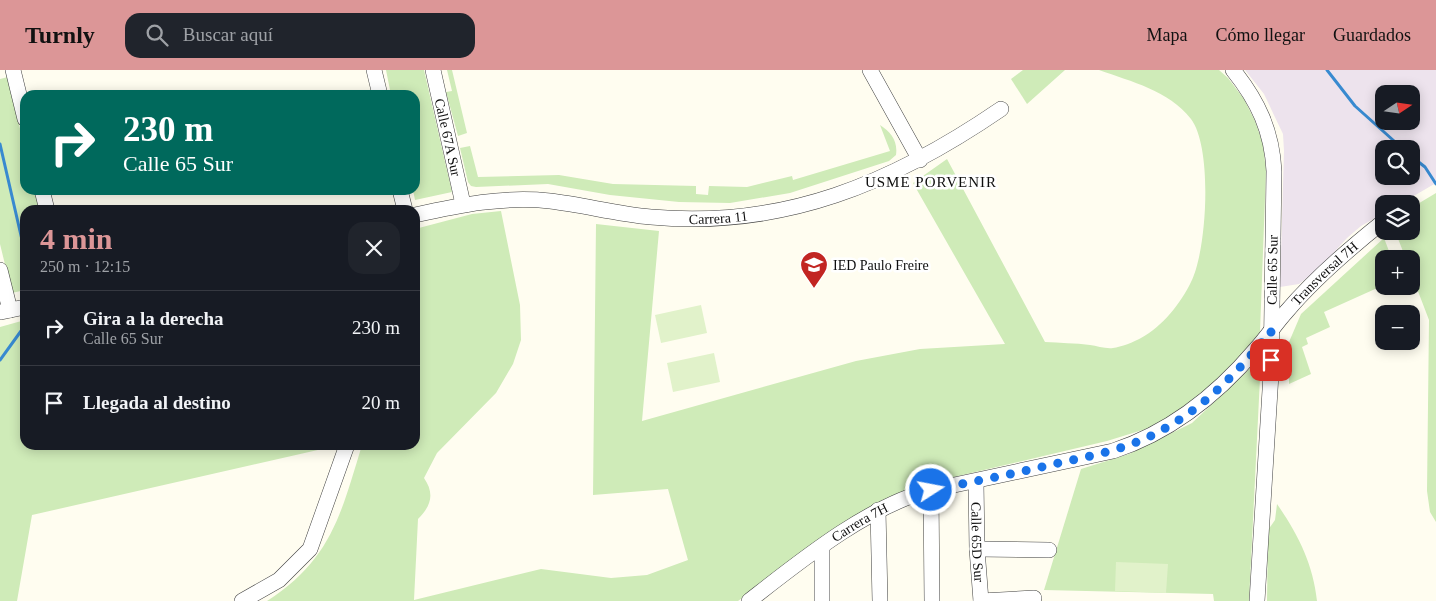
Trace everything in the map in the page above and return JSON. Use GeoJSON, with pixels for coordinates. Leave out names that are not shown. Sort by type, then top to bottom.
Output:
{"type":"FeatureCollection","features":[{"type":"Feature","properties":{"kind":"street"},"geometry":{"type":"LineString","coordinates":[[13,70],[20,99]]}},
{"type":"Feature","properties":{"kind":"street"},"geometry":{"type":"LineString","coordinates":[[374,70],[379,90]]}},
{"type":"Feature","properties":{"kind":"street","name":"Calle 67A Sur"},"geometry":{"type":"LineString","coordinates":[[433,70],[463,204]]}},
{"type":"Feature","properties":{"kind":"street"},"geometry":{"type":"LineString","coordinates":[[870,70],[920,160]]}},
{"type":"Feature","properties":{"kind":"street","name":"Calle 65 Sur"},"geometry":{"type":"LineString","coordinates":[[1233,70],[1256,102],[1265,119],[1273,151],[1270,396],[1257,601]]}},
{"type":"Feature","properties":{"kind":"street","name":"Carrera 11"},"geometry":{"type":"LineString","coordinates":[[420,214],[463,204],[508,199],[532,200],[650,217],[744,218],[788,210],[833,197],[876,181],[920,160],[1001,109]]}},
{"type":"Feature","properties":{"kind":"street","name":"Transversal 7H"},"geometry":{"type":"LineString","coordinates":[[1271,331],[1297,300],[1375,229]]}},
{"type":"Feature","properties":{"kind":"street"},"geometry":{"type":"LineString","coordinates":[[0,270],[5,311],[20,307]]}},
{"type":"Feature","properties":{"kind":"street","name":"Carrera 7H"},"geometry":{"type":"LineString","coordinates":[[753,599],[822,547],[878,510],[917,494],[1113,451],[1156,434],[1201,405],[1247,359],[1271,331]]}},
{"type":"Feature","properties":{"kind":"street"},"geometry":{"type":"LineString","coordinates":[[242,601],[278,580],[305,556],[314,540],[345,450]]}},
{"type":"Feature","properties":{"kind":"street","name":"Calle 65D Sur"},"geometry":{"type":"LineString","coordinates":[[976,482],[977,549],[981,601]]}},
{"type":"Feature","properties":{"kind":"street"},"geometry":{"type":"LineString","coordinates":[[931,490],[932,601]]}},
{"type":"Feature","properties":{"kind":"street"},"geometry":{"type":"LineString","coordinates":[[878,510],[880,601]]}},
{"type":"Feature","properties":{"kind":"street"},"geometry":{"type":"LineString","coordinates":[[822,547],[822,601]]}},
{"type":"Feature","properties":{"kind":"street"},"geometry":{"type":"LineString","coordinates":[[977,549],[1049,550]]}},
{"type":"Feature","properties":{"kind":"street"},"geometry":{"type":"LineString","coordinates":[[981,601],[1034,598]]}},
{"type":"Feature","properties":{"kind":"shaded area"},"geometry":{"type":"Polygon","coordinates":[[[1245,70],[1436,70],[1436,183],[1415,195],[1375,195],[1375,218],[1361,226],[1347,238],[1319,269],[1299,284],[1280,287],[1283,134],[1264,94],[1245,70]]]}},
{"type":"Feature","properties":{"kind":"green space"},"geometry":{"type":"Polygon","coordinates":[[[386,70],[424,70],[452,192],[415,200],[414,195],[420,195],[420,90],[390,90],[386,70]]]}},
{"type":"Feature","properties":{"kind":"green space"},"geometry":{"type":"Polygon","coordinates":[[[447,70],[452,70],[467,133],[458,136],[446,92],[452,91],[447,70]]]}},
{"type":"Feature","properties":{"kind":"green space"},"geometry":{"type":"Polygon","coordinates":[[[1023,70],[1065,70],[1027,104],[1011,79],[1023,70]]]}},
{"type":"Feature","properties":{"kind":"green space"},"geometry":{"type":"Polygon","coordinates":[[[1099,70],[1219,70],[1228,78],[1244,99],[1255,121],[1263,144],[1266,171],[1260,332],[1233,366],[1207,394],[1162,424],[1107,441],[924,484],[896,494],[835,530],[738,601],[267,601],[289,585],[320,552],[340,514],[360,450],[420,450],[420,228],[472,214],[501,211],[520,305],[521,340],[513,364],[496,393],[437,453],[424,478],[430,489],[430,500],[429,505],[418,519],[414,600],[541,569],[611,578],[647,575],[688,560],[668,489],[593,495],[596,224],[659,231],[642,421],[856,361],[920,349],[1005,344],[913,183],[947,159],[1045,342],[1090,345],[1104,348],[1120,347],[1138,340],[1156,328],[1182,298],[1191,282],[1196,267],[1204,224],[1205,175],[1203,152],[1198,133],[1191,119],[1182,109],[1160,94],[1137,83],[1099,70]]]}},
{"type":"Feature","properties":{"kind":"green space"},"geometry":{"type":"Polygon","coordinates":[[[8,77],[20,129],[20,195],[36,195],[39,205],[20,205],[20,291],[12,293],[0,244],[0,79],[8,77]]]}},
{"type":"Feature","properties":{"kind":"green space"},"geometry":{"type":"Polygon","coordinates":[[[880,125],[890,134],[896,145],[896,155],[889,161],[790,193],[730,203],[679,202],[610,195],[548,184],[471,186],[468,182],[460,148],[470,146],[478,177],[559,175],[613,184],[696,186],[696,194],[708,195],[709,186],[747,187],[792,176],[793,180],[890,151],[880,125]]]}},
{"type":"Feature","properties":{"kind":"green space"},"geometry":{"type":"Polygon","coordinates":[[[1436,193],[1436,522],[1430,512],[1427,491],[1429,320],[1419,295],[1420,250],[1402,250],[1399,240],[1420,240],[1420,203],[1436,193]]]}},
{"type":"Feature","properties":{"kind":"green space"},"geometry":{"type":"Polygon","coordinates":[[[1382,240],[1385,240],[1389,250],[1375,250],[1375,289],[1324,312],[1330,327],[1306,338],[1308,344],[1302,347],[1311,374],[1289,384],[1289,342],[1301,314],[1382,240]]]}},
{"type":"Feature","properties":{"kind":"green space"},"geometry":{"type":"Polygon","coordinates":[[[701,305],[707,333],[661,343],[655,315],[701,305]]]}},
{"type":"Feature","properties":{"kind":"green space"},"geometry":{"type":"Polygon","coordinates":[[[20,321],[20,450],[318,450],[32,515],[17,601],[0,601],[0,327],[20,321]]]}},
{"type":"Feature","properties":{"kind":"green space"},"geometry":{"type":"Polygon","coordinates":[[[714,353],[720,382],[673,392],[667,363],[714,353]]]}},
{"type":"Feature","properties":{"kind":"green space"},"geometry":{"type":"Polygon","coordinates":[[[1261,358],[1249,601],[1214,601],[1213,594],[1044,590],[1081,469],[1129,454],[1192,423],[1261,358]]]}},
{"type":"Feature","properties":{"kind":"green space"},"geometry":{"type":"Polygon","coordinates":[[[1277,504],[1298,538],[1308,562],[1317,601],[1267,601],[1268,530],[1275,520],[1277,504]]]}},
{"type":"Feature","properties":{"kind":"green space"},"geometry":{"type":"Polygon","coordinates":[[[1116,562],[1168,564],[1166,593],[1115,591],[1116,562]]]}},
{"type":"Feature","properties":{"kind":"waterway"},"geometry":{"type":"LineString","coordinates":[[1327,70],[1355,106],[1393,140]]}},
{"type":"Feature","properties":{"kind":"waterway"},"geometry":{"type":"LineString","coordinates":[[0,144],[20,231]]}},
{"type":"Feature","properties":{"kind":"waterway"},"geometry":{"type":"LineString","coordinates":[[1420,163],[1425,167],[1436,184]]}},
{"type":"Feature","properties":{"kind":"waterway"},"geometry":{"type":"LineString","coordinates":[[0,360],[20,332]]}},
{"type":"Feature","properties":{"kind":"place","name":"IED Paulo Freire"},"geometry":{"type":"Point","coordinates":[814,289]}},
{"type":"Feature","properties":{"kind":"district","name":"USME PORVENIR"},"geometry":{"type":"Point","coordinates":[931,182]}},
{"type":"Feature","properties":{"kind":"route"},"geometry":{"type":"LineString","coordinates":[[931,490],[976,482],[1128,446],[1163,430],[1201,405],[1247,359],[1271,331],[1271,360]]}}]}
